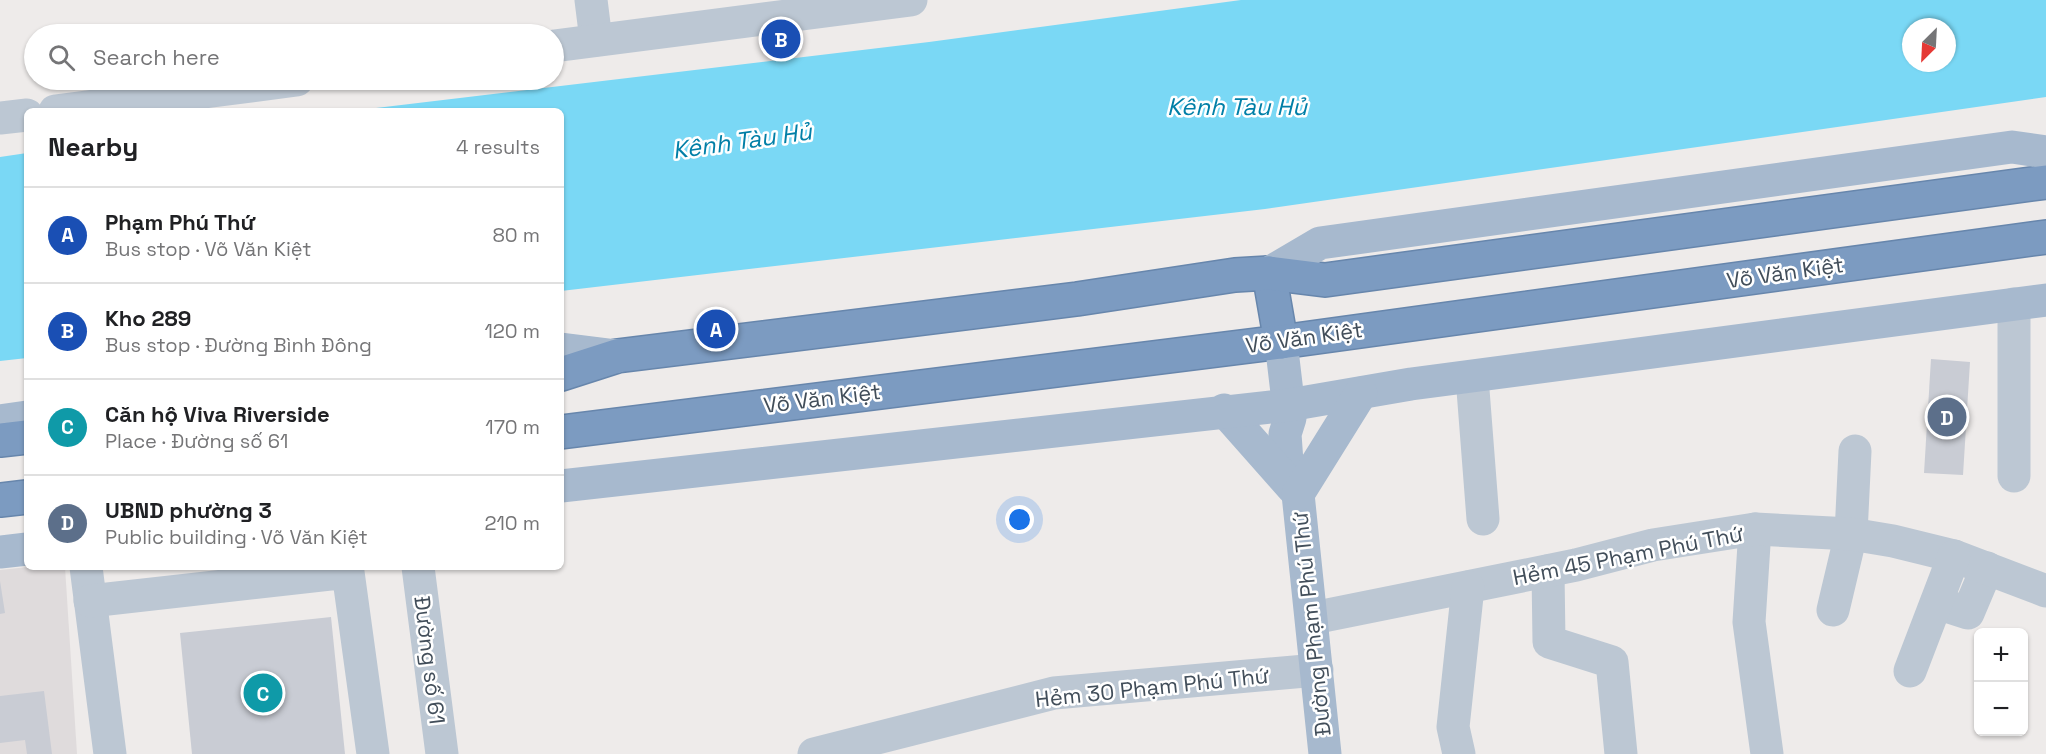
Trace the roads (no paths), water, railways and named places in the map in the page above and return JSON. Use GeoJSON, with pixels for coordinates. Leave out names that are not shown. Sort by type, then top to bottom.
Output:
{"type":"FeatureCollection","features":[{"type":"Feature","properties":{"kind":"highway"},"geometry":{"type":"LineString","coordinates":[[564,373],[617,356],[1077,299],[1235,275],[1269,273],[1325,280],[2046,182]]}},
{"type":"Feature","properties":{"kind":"highway","name":"Võ Văn Kiệt"},"geometry":{"type":"LineString","coordinates":[[564,432],[1281,342],[2046,237]]}},
{"type":"Feature","properties":{"kind":"highway"},"geometry":{"type":"LineString","coordinates":[[1269,273],[1281,342]]}},
{"type":"Feature","properties":{"kind":"highway"},"geometry":{"type":"LineString","coordinates":[[0,440],[24,437]]}},
{"type":"Feature","properties":{"kind":"highway"},"geometry":{"type":"LineString","coordinates":[[0,500],[24,497]]}},
{"type":"Feature","properties":{"kind":"main road"},"geometry":{"type":"LineString","coordinates":[[2012,147],[2046,128]]}},
{"type":"Feature","properties":{"kind":"main road"},"geometry":{"type":"LineString","coordinates":[[1269,273],[1320,243],[2012,147],[2046,152]]}},
{"type":"Feature","properties":{"kind":"main road"},"geometry":{"type":"LineString","coordinates":[[564,486],[1224,410],[1290,411],[1362,393],[2046,300]]}},
{"type":"Feature","properties":{"kind":"main road","name":"Đường Phạm Phú Thứ"},"geometry":{"type":"LineString","coordinates":[[1281,342],[1290,411],[1301,432],[1304,476],[1298,494],[1325,754]]}},
{"type":"Feature","properties":{"kind":"main road"},"geometry":{"type":"LineString","coordinates":[[564,349],[617,356]]}},
{"type":"Feature","properties":{"kind":"main road"},"geometry":{"type":"LineString","coordinates":[[1224,410],[1298,494],[1362,393]]}},
{"type":"Feature","properties":{"kind":"main road"},"geometry":{"type":"LineString","coordinates":[[0,421],[24,417]]}},
{"type":"Feature","properties":{"kind":"main road"},"geometry":{"type":"LineString","coordinates":[[0,552],[24,549]]}},
{"type":"Feature","properties":{"kind":"street"},"geometry":{"type":"LineString","coordinates":[[591,0],[596,40]]}},
{"type":"Feature","properties":{"kind":"street"},"geometry":{"type":"LineString","coordinates":[[564,45],[911,0]]}},
{"type":"Feature","properties":{"kind":"street"},"geometry":{"type":"LineString","coordinates":[[79,108],[219,90]]}},
{"type":"Feature","properties":{"kind":"street"},"geometry":{"type":"LineString","coordinates":[[0,118],[24,115]]}},
{"type":"Feature","properties":{"kind":"street"},"geometry":{"type":"LineString","coordinates":[[2014,304],[2014,476]]}},
{"type":"Feature","properties":{"kind":"street"},"geometry":{"type":"LineString","coordinates":[[1472,377],[1483,519]]}},
{"type":"Feature","properties":{"kind":"street"},"geometry":{"type":"LineString","coordinates":[[1833,610],[1851,534],[1855,451]]}},
{"type":"Feature","properties":{"kind":"street"},"geometry":{"type":"LineString","coordinates":[[1755,529],[1749,622],[1767,754]]}},
{"type":"Feature","properties":{"kind":"street","name":"Hẻm 45 Phạm Phú Thứ"},"geometry":{"type":"LineString","coordinates":[[1312,618],[1548,571],[1653,545],[1755,529],[1851,534],[1893,540],[1954,556],[2046,591]]}},
{"type":"Feature","properties":{"kind":"street"},"geometry":{"type":"LineString","coordinates":[[1910,671],[1954,556]]}},
{"type":"Feature","properties":{"kind":"street"},"geometry":{"type":"LineString","coordinates":[[1937,603],[1968,613],[1987,568]]}},
{"type":"Feature","properties":{"kind":"street"},"geometry":{"type":"LineString","coordinates":[[86,570],[110,754]]}},
{"type":"Feature","properties":{"kind":"street","name":"Đường số 61"},"geometry":{"type":"LineString","coordinates":[[418,570],[442,754]]}},
{"type":"Feature","properties":{"kind":"street"},"geometry":{"type":"LineString","coordinates":[[1548,571],[1549,642],[1612,662],[1621,754]]}},
{"type":"Feature","properties":{"kind":"street"},"geometry":{"type":"LineString","coordinates":[[90,601],[348,572],[373,754]]}},
{"type":"Feature","properties":{"kind":"street"},"geometry":{"type":"LineString","coordinates":[[1459,754],[1453,727],[1468,587]]}},
{"type":"Feature","properties":{"kind":"street","name":"Hẻm 30 Phạm Phú Thứ"},"geometry":{"type":"LineString","coordinates":[[814,754],[1054,693],[1317,670]]}},
{"type":"Feature","properties":{"kind":"water","name":"Kênh Tàu Hủ"},"geometry":{"type":"Polygon","coordinates":[[[1241,0],[2046,0],[2046,97],[1265,209],[564,291],[564,108],[376,108],[527,90],[564,90],[564,86],[929,42],[1241,0]]]}},
{"type":"Feature","properties":{"kind":"water"},"geometry":{"type":"Polygon","coordinates":[[[24,153],[24,358],[0,361],[0,157],[24,153]]]}},
{"type":"Feature","properties":{"kind":"place","name":"Kho 289"},"geometry":{"type":"Point","coordinates":[781,39]}},
{"type":"Feature","properties":{"kind":"place","name":"Phạm Phú Thứ"},"geometry":{"type":"Point","coordinates":[716,329]}},
{"type":"Feature","properties":{"kind":"place","name":"UBND phường 3"},"geometry":{"type":"Point","coordinates":[1947,417]}},
{"type":"Feature","properties":{"kind":"place","name":"Căn hộ Viva Riverside"},"geometry":{"type":"Point","coordinates":[263,693]}}]}
